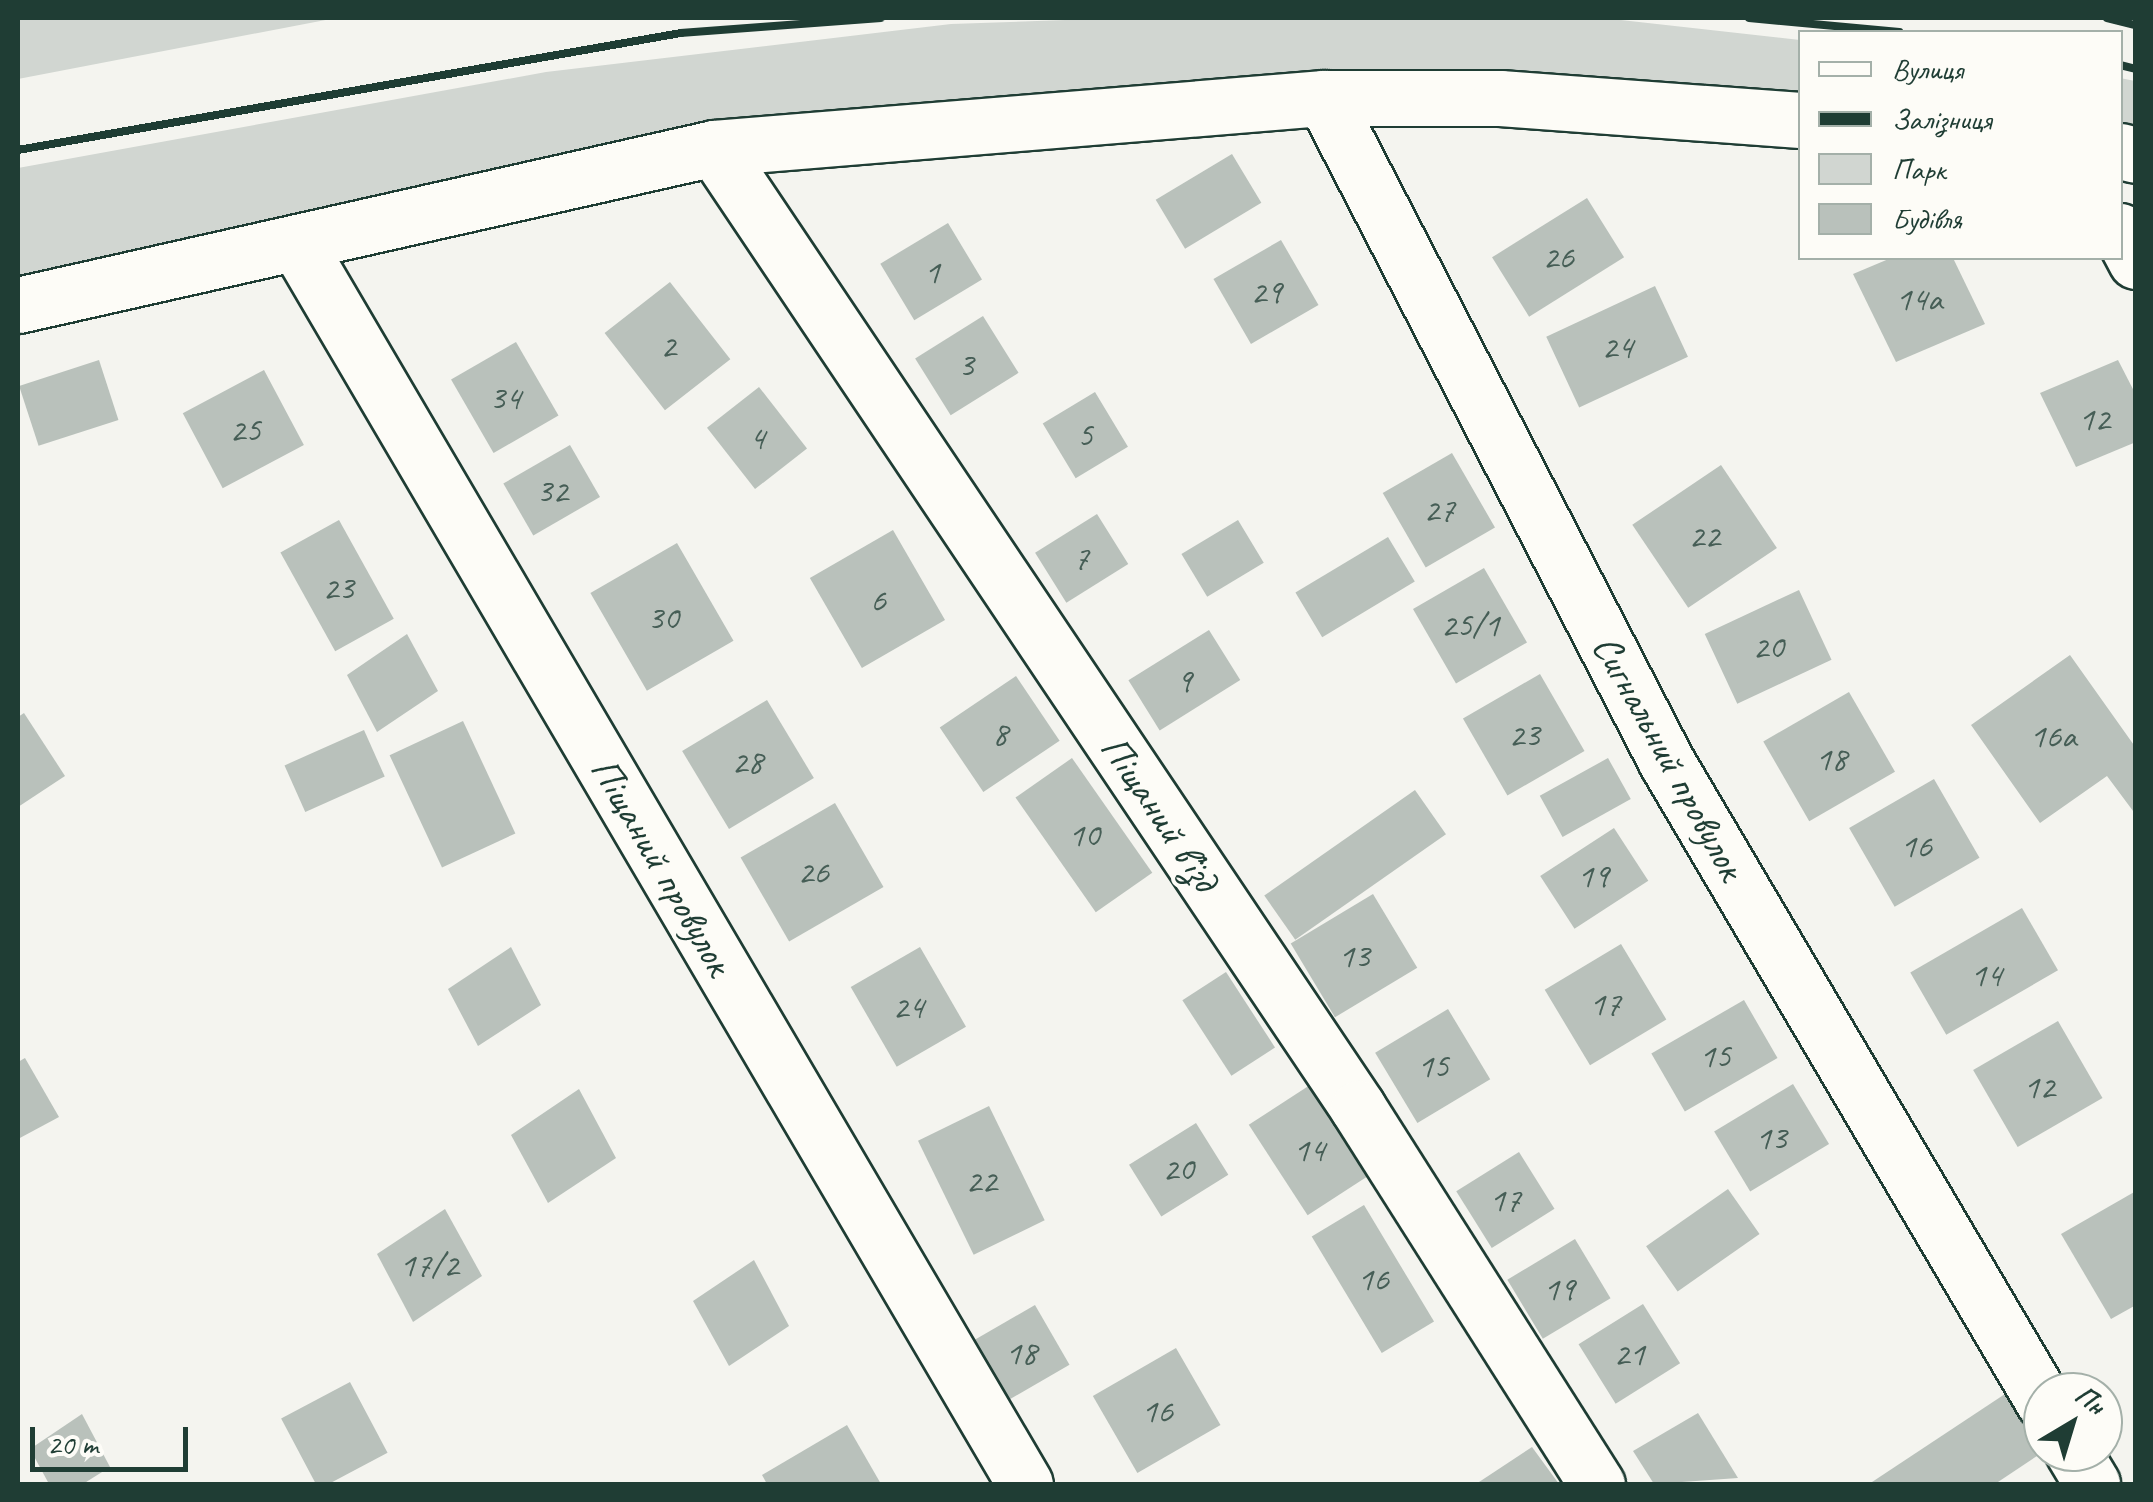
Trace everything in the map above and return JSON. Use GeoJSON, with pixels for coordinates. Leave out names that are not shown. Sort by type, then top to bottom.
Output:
{"type":"FeatureCollection","features":[{"type":"Feature","properties":{"kind":"street"},"geometry":{"type":"LineString","coordinates":[[18,304],[300,247],[714,148],[1324,98],[1500,98],[1798,120]]}},
{"type":"Feature","properties":{"kind":"street","name":"Сигнальний провулок"},"geometry":{"type":"LineString","coordinates":[[1324,98],[1666,761],[2026,1372]]}},
{"type":"Feature","properties":{"kind":"street","name":"Піщаний в’їзд"},"geometry":{"type":"LineString","coordinates":[[714,148],[1358,1108],[1596,1484]]}},
{"type":"Feature","properties":{"kind":"street"},"geometry":{"type":"LineString","coordinates":[[2123,237],[2136,261]]}},
{"type":"Feature","properties":{"kind":"street","name":"Піщаний провулок"},"geometry":{"type":"LineString","coordinates":[[300,247],[1025,1484]]}},
{"type":"Feature","properties":{"kind":"green space"},"geometry":{"type":"Polygon","coordinates":[[[18,18],[336,18],[18,79],[18,18]]]}},
{"type":"Feature","properties":{"kind":"green space"},"geometry":{"type":"Polygon","coordinates":[[[1121,18],[1603,18],[1798,40],[1798,131],[1509,111],[714,148],[18,307],[18,168],[546,72],[951,24],[1121,18]]]}},
{"type":"Feature","properties":{"kind":"green space"},"geometry":{"type":"Polygon","coordinates":[[[2123,79],[2135,81],[2135,164],[2123,161],[2123,79]]]}},
{"type":"Feature","properties":{"kind":"building"},"geometry":{"type":"Polygon","coordinates":[[[1232,154],[1261,203],[1185,249],[1156,200],[1232,154]]]}},
{"type":"Feature","properties":{"kind":"building"},"geometry":{"type":"Polygon","coordinates":[[[1587,198],[1624,257],[1529,317],[1492,257],[1587,198]]]}},
{"type":"Feature","properties":{"kind":"building"},"geometry":{"type":"Polygon","coordinates":[[[948,223],[982,280],[914,320],[880,264],[948,223]]]}},
{"type":"Feature","properties":{"kind":"building"},"geometry":{"type":"Polygon","coordinates":[[[1281,240],[1318,305],[1251,344],[1213,279],[1281,240]]]}},
{"type":"Feature","properties":{"kind":"building"},"geometry":{"type":"Polygon","coordinates":[[[1886,260],[1954,260],[1985,324],[1896,362],[1853,274],[1886,260]]]}},
{"type":"Feature","properties":{"kind":"building"},"geometry":{"type":"Polygon","coordinates":[[[670,282],[730,359],[665,410],[605,333],[670,282]]]}},
{"type":"Feature","properties":{"kind":"building"},"geometry":{"type":"Polygon","coordinates":[[[1655,286],[1688,357],[1579,407],[1546,337],[1655,286]]]}},
{"type":"Feature","properties":{"kind":"building"},"geometry":{"type":"Polygon","coordinates":[[[983,316],[1019,373],[951,415],[915,358],[983,316]]]}},
{"type":"Feature","properties":{"kind":"building"},"geometry":{"type":"Polygon","coordinates":[[[516,342],[558,416],[494,453],[451,380],[516,342]]]}},
{"type":"Feature","properties":{"kind":"building"},"geometry":{"type":"Polygon","coordinates":[[[99,360],[118,420],[39,446],[19,386],[99,360]]]}},
{"type":"Feature","properties":{"kind":"building"},"geometry":{"type":"Polygon","coordinates":[[[2118,360],[2136,395],[2136,442],[2076,467],[2040,393],[2118,360]]]}},
{"type":"Feature","properties":{"kind":"building"},"geometry":{"type":"Polygon","coordinates":[[[264,370],[304,445],[223,488],[183,413],[264,370]]]}},
{"type":"Feature","properties":{"kind":"building"},"geometry":{"type":"Polygon","coordinates":[[[759,387],[807,448],[755,489],[707,428],[759,387]]]}},
{"type":"Feature","properties":{"kind":"building"},"geometry":{"type":"Polygon","coordinates":[[[1095,392],[1128,447],[1076,478],[1043,423],[1095,392]]]}},
{"type":"Feature","properties":{"kind":"building"},"geometry":{"type":"Polygon","coordinates":[[[570,445],[600,497],[533,535],[503,484],[570,445]]]}},
{"type":"Feature","properties":{"kind":"building"},"geometry":{"type":"Polygon","coordinates":[[[1452,453],[1495,527],[1426,567],[1383,493],[1452,453]]]}},
{"type":"Feature","properties":{"kind":"building"},"geometry":{"type":"Polygon","coordinates":[[[1721,465],[1777,548],[1688,608],[1632,525],[1721,465]]]}},
{"type":"Feature","properties":{"kind":"building"},"geometry":{"type":"Polygon","coordinates":[[[1097,514],[1128,564],[1066,603],[1035,553],[1097,514]]]}},
{"type":"Feature","properties":{"kind":"building"},"geometry":{"type":"Polygon","coordinates":[[[339,520],[394,619],[335,651],[280,552],[339,520]]]}},
{"type":"Feature","properties":{"kind":"building"},"geometry":{"type":"Polygon","coordinates":[[[1238,520],[1264,563],[1207,597],[1181,554],[1238,520]]]}},
{"type":"Feature","properties":{"kind":"building"},"geometry":{"type":"Polygon","coordinates":[[[893,530],[945,620],[862,668],[810,578],[893,530]]]}},
{"type":"Feature","properties":{"kind":"building"},"geometry":{"type":"Polygon","coordinates":[[[1388,537],[1415,582],[1322,637],[1295,593],[1388,537]]]}},
{"type":"Feature","properties":{"kind":"building"},"geometry":{"type":"Polygon","coordinates":[[[677,543],[734,641],[647,691],[590,593],[677,543]]]}},
{"type":"Feature","properties":{"kind":"building"},"geometry":{"type":"Polygon","coordinates":[[[1484,568],[1527,642],[1456,683],[1413,609],[1484,568]]]}},
{"type":"Feature","properties":{"kind":"building"},"geometry":{"type":"Polygon","coordinates":[[[1799,590],[1832,660],[1737,704],[1705,634],[1799,590]]]}},
{"type":"Feature","properties":{"kind":"building"},"geometry":{"type":"Polygon","coordinates":[[[1209,630],[1240,680],[1160,730],[1128,680],[1209,630]]]}},
{"type":"Feature","properties":{"kind":"building"},"geometry":{"type":"Polygon","coordinates":[[[407,634],[438,691],[377,732],[347,675],[407,634]]]}},
{"type":"Feature","properties":{"kind":"building"},"geometry":{"type":"Polygon","coordinates":[[[2070,655],[2136,748],[2136,815],[2107,776],[2040,823],[1971,725],[2070,655]]]}},
{"type":"Feature","properties":{"kind":"building"},"geometry":{"type":"Polygon","coordinates":[[[1540,674],[1584,751],[1507,796],[1463,718],[1540,674]]]}},
{"type":"Feature","properties":{"kind":"building"},"geometry":{"type":"Polygon","coordinates":[[[1016,676],[1060,741],[983,792],[940,727],[1016,676]]]}},
{"type":"Feature","properties":{"kind":"building"},"geometry":{"type":"Polygon","coordinates":[[[1849,692],[1895,772],[1809,821],[1763,742],[1849,692]]]}},
{"type":"Feature","properties":{"kind":"building"},"geometry":{"type":"Polygon","coordinates":[[[767,700],[814,778],[729,829],[682,751],[767,700]]]}},
{"type":"Feature","properties":{"kind":"building"},"geometry":{"type":"Polygon","coordinates":[[[24,713],[65,776],[18,807],[18,717],[24,713]]]}},
{"type":"Feature","properties":{"kind":"building"},"geometry":{"type":"Polygon","coordinates":[[[463,721],[515,833],[442,868],[390,755],[463,721]]]}},
{"type":"Feature","properties":{"kind":"building"},"geometry":{"type":"Polygon","coordinates":[[[364,730],[385,777],[305,812],[285,765],[364,730]]]}},
{"type":"Feature","properties":{"kind":"building"},"geometry":{"type":"Polygon","coordinates":[[[1072,758],[1152,873],[1096,912],[1015,798],[1072,758]]]}},
{"type":"Feature","properties":{"kind":"building"},"geometry":{"type":"Polygon","coordinates":[[[1608,758],[1631,799],[1563,837],[1540,796],[1608,758]]]}},
{"type":"Feature","properties":{"kind":"building"},"geometry":{"type":"Polygon","coordinates":[[[1934,779],[1980,858],[1895,907],[1849,828],[1934,779]]]}},
{"type":"Feature","properties":{"kind":"building"},"geometry":{"type":"Polygon","coordinates":[[[1415,790],[1446,834],[1295,940],[1264,896],[1415,790]]]}},
{"type":"Feature","properties":{"kind":"building"},"geometry":{"type":"Polygon","coordinates":[[[835,803],[883,887],[789,942],[741,857],[835,803]]]}},
{"type":"Feature","properties":{"kind":"building"},"geometry":{"type":"Polygon","coordinates":[[[1614,828],[1648,881],[1575,929],[1540,876],[1614,828]]]}},
{"type":"Feature","properties":{"kind":"building"},"geometry":{"type":"Polygon","coordinates":[[[1373,894],[1417,968],[1335,1017],[1291,943],[1373,894]]]}},
{"type":"Feature","properties":{"kind":"building"},"geometry":{"type":"Polygon","coordinates":[[[2022,908],[2058,970],[1946,1035],[1910,972],[2022,908]]]}},
{"type":"Feature","properties":{"kind":"building"},"geometry":{"type":"Polygon","coordinates":[[[1621,944],[1666,1019],[1590,1065],[1545,990],[1621,944]]]}},
{"type":"Feature","properties":{"kind":"building"},"geometry":{"type":"Polygon","coordinates":[[[511,947],[541,1005],[478,1046],[448,989],[511,947]]]}},
{"type":"Feature","properties":{"kind":"building"},"geometry":{"type":"Polygon","coordinates":[[[920,947],[966,1027],[897,1067],[851,987],[920,947]]]}},
{"type":"Feature","properties":{"kind":"building"},"geometry":{"type":"Polygon","coordinates":[[[1226,972],[1275,1047],[1231,1076],[1182,1000],[1226,972]]]}},
{"type":"Feature","properties":{"kind":"building"},"geometry":{"type":"Polygon","coordinates":[[[1744,1000],[1778,1058],[1685,1112],[1651,1054],[1744,1000]]]}},
{"type":"Feature","properties":{"kind":"building"},"geometry":{"type":"Polygon","coordinates":[[[1448,1009],[1490,1079],[1417,1123],[1375,1053],[1448,1009]]]}},
{"type":"Feature","properties":{"kind":"building"},"geometry":{"type":"Polygon","coordinates":[[[2058,1021],[2102,1098],[2018,1147],[1973,1070],[2058,1021]]]}},
{"type":"Feature","properties":{"kind":"building"},"geometry":{"type":"Polygon","coordinates":[[[25,1058],[59,1117],[18,1139],[18,1062],[25,1058]]]}},
{"type":"Feature","properties":{"kind":"building"},"geometry":{"type":"Polygon","coordinates":[[[1793,1084],[1829,1144],[1750,1191],[1714,1131],[1793,1084]]]}},
{"type":"Feature","properties":{"kind":"building"},"geometry":{"type":"Polygon","coordinates":[[[1310,1085],[1369,1176],[1308,1215],[1249,1125],[1310,1085]]]}},
{"type":"Feature","properties":{"kind":"building"},"geometry":{"type":"Polygon","coordinates":[[[579,1089],[616,1158],[548,1203],[511,1135],[579,1089]]]}},
{"type":"Feature","properties":{"kind":"building"},"geometry":{"type":"Polygon","coordinates":[[[989,1106],[1045,1220],[974,1255],[918,1141],[989,1106]]]}},
{"type":"Feature","properties":{"kind":"building"},"geometry":{"type":"Polygon","coordinates":[[[1196,1123],[1228,1175],[1161,1217],[1129,1165],[1196,1123]]]}},
{"type":"Feature","properties":{"kind":"building"},"geometry":{"type":"Polygon","coordinates":[[[1519,1152],[1555,1209],[1492,1248],[1456,1191],[1519,1152]]]}},
{"type":"Feature","properties":{"kind":"building"},"geometry":{"type":"Polygon","coordinates":[[[1728,1189],[1760,1234],[1678,1291],[1646,1246],[1728,1189]]]}},
{"type":"Feature","properties":{"kind":"building"},"geometry":{"type":"Polygon","coordinates":[[[2136,1191],[2136,1305],[2111,1319],[2061,1234],[2136,1191]]]}},
{"type":"Feature","properties":{"kind":"building"},"geometry":{"type":"Polygon","coordinates":[[[1364,1205],[1434,1322],[1382,1353],[1312,1236],[1364,1205]]]}},
{"type":"Feature","properties":{"kind":"building"},"geometry":{"type":"Polygon","coordinates":[[[445,1209],[482,1276],[413,1322],[377,1254],[445,1209]]]}},
{"type":"Feature","properties":{"kind":"building"},"geometry":{"type":"Polygon","coordinates":[[[1575,1239],[1611,1298],[1543,1339],[1507,1280],[1575,1239]]]}},
{"type":"Feature","properties":{"kind":"building"},"geometry":{"type":"Polygon","coordinates":[[[754,1260],[789,1326],[729,1366],[693,1301],[754,1260]]]}},
{"type":"Feature","properties":{"kind":"building"},"geometry":{"type":"Polygon","coordinates":[[[1643,1304],[1680,1363],[1616,1404],[1579,1344],[1643,1304]]]}},
{"type":"Feature","properties":{"kind":"building"},"geometry":{"type":"Polygon","coordinates":[[[1035,1305],[1070,1365],[1005,1402],[971,1342],[1035,1305]]]}},
{"type":"Feature","properties":{"kind":"building"},"geometry":{"type":"Polygon","coordinates":[[[1176,1348],[1220,1425],[1137,1473],[1093,1396],[1176,1348]]]}},
{"type":"Feature","properties":{"kind":"building"},"geometry":{"type":"Polygon","coordinates":[[[350,1382],[388,1453],[329,1484],[316,1484],[281,1419],[350,1382]]]}},
{"type":"Feature","properties":{"kind":"building"},"geometry":{"type":"Polygon","coordinates":[[[2008,1392],[2023,1418],[2023,1465],[1995,1484],[1869,1484],[2008,1392]]]}},
{"type":"Feature","properties":{"kind":"building"},"geometry":{"type":"Polygon","coordinates":[[[1698,1413],[1738,1478],[1654,1484],[1633,1451],[1698,1413]]]}},
{"type":"Feature","properties":{"kind":"building"},"geometry":{"type":"Polygon","coordinates":[[[82,1414],[110,1467],[83,1484],[49,1484],[30,1449],[82,1414]]]}},
{"type":"Feature","properties":{"kind":"building"},"geometry":{"type":"Polygon","coordinates":[[[847,1425],[881,1484],[767,1484],[762,1475],[847,1425]]]}},
{"type":"Feature","properties":{"kind":"building"},"geometry":{"type":"Polygon","coordinates":[[[1532,1447],[1559,1484],[1479,1482],[1532,1447]]]}},
{"type":"Feature","properties":{"kind":"railway"},"geometry":{"type":"LineString","coordinates":[[18,150],[681,33],[880,18]]}},
{"type":"Feature","properties":{"kind":"railway"},"geometry":{"type":"LineString","coordinates":[[1749,18],[1878,30]]}},
{"type":"Feature","properties":{"kind":"railway"},"geometry":{"type":"LineString","coordinates":[[2107,18],[2136,25]]}},
{"type":"Feature","properties":{"kind":"railway"},"geometry":{"type":"LineString","coordinates":[[2123,66],[2136,69]]}}]}
